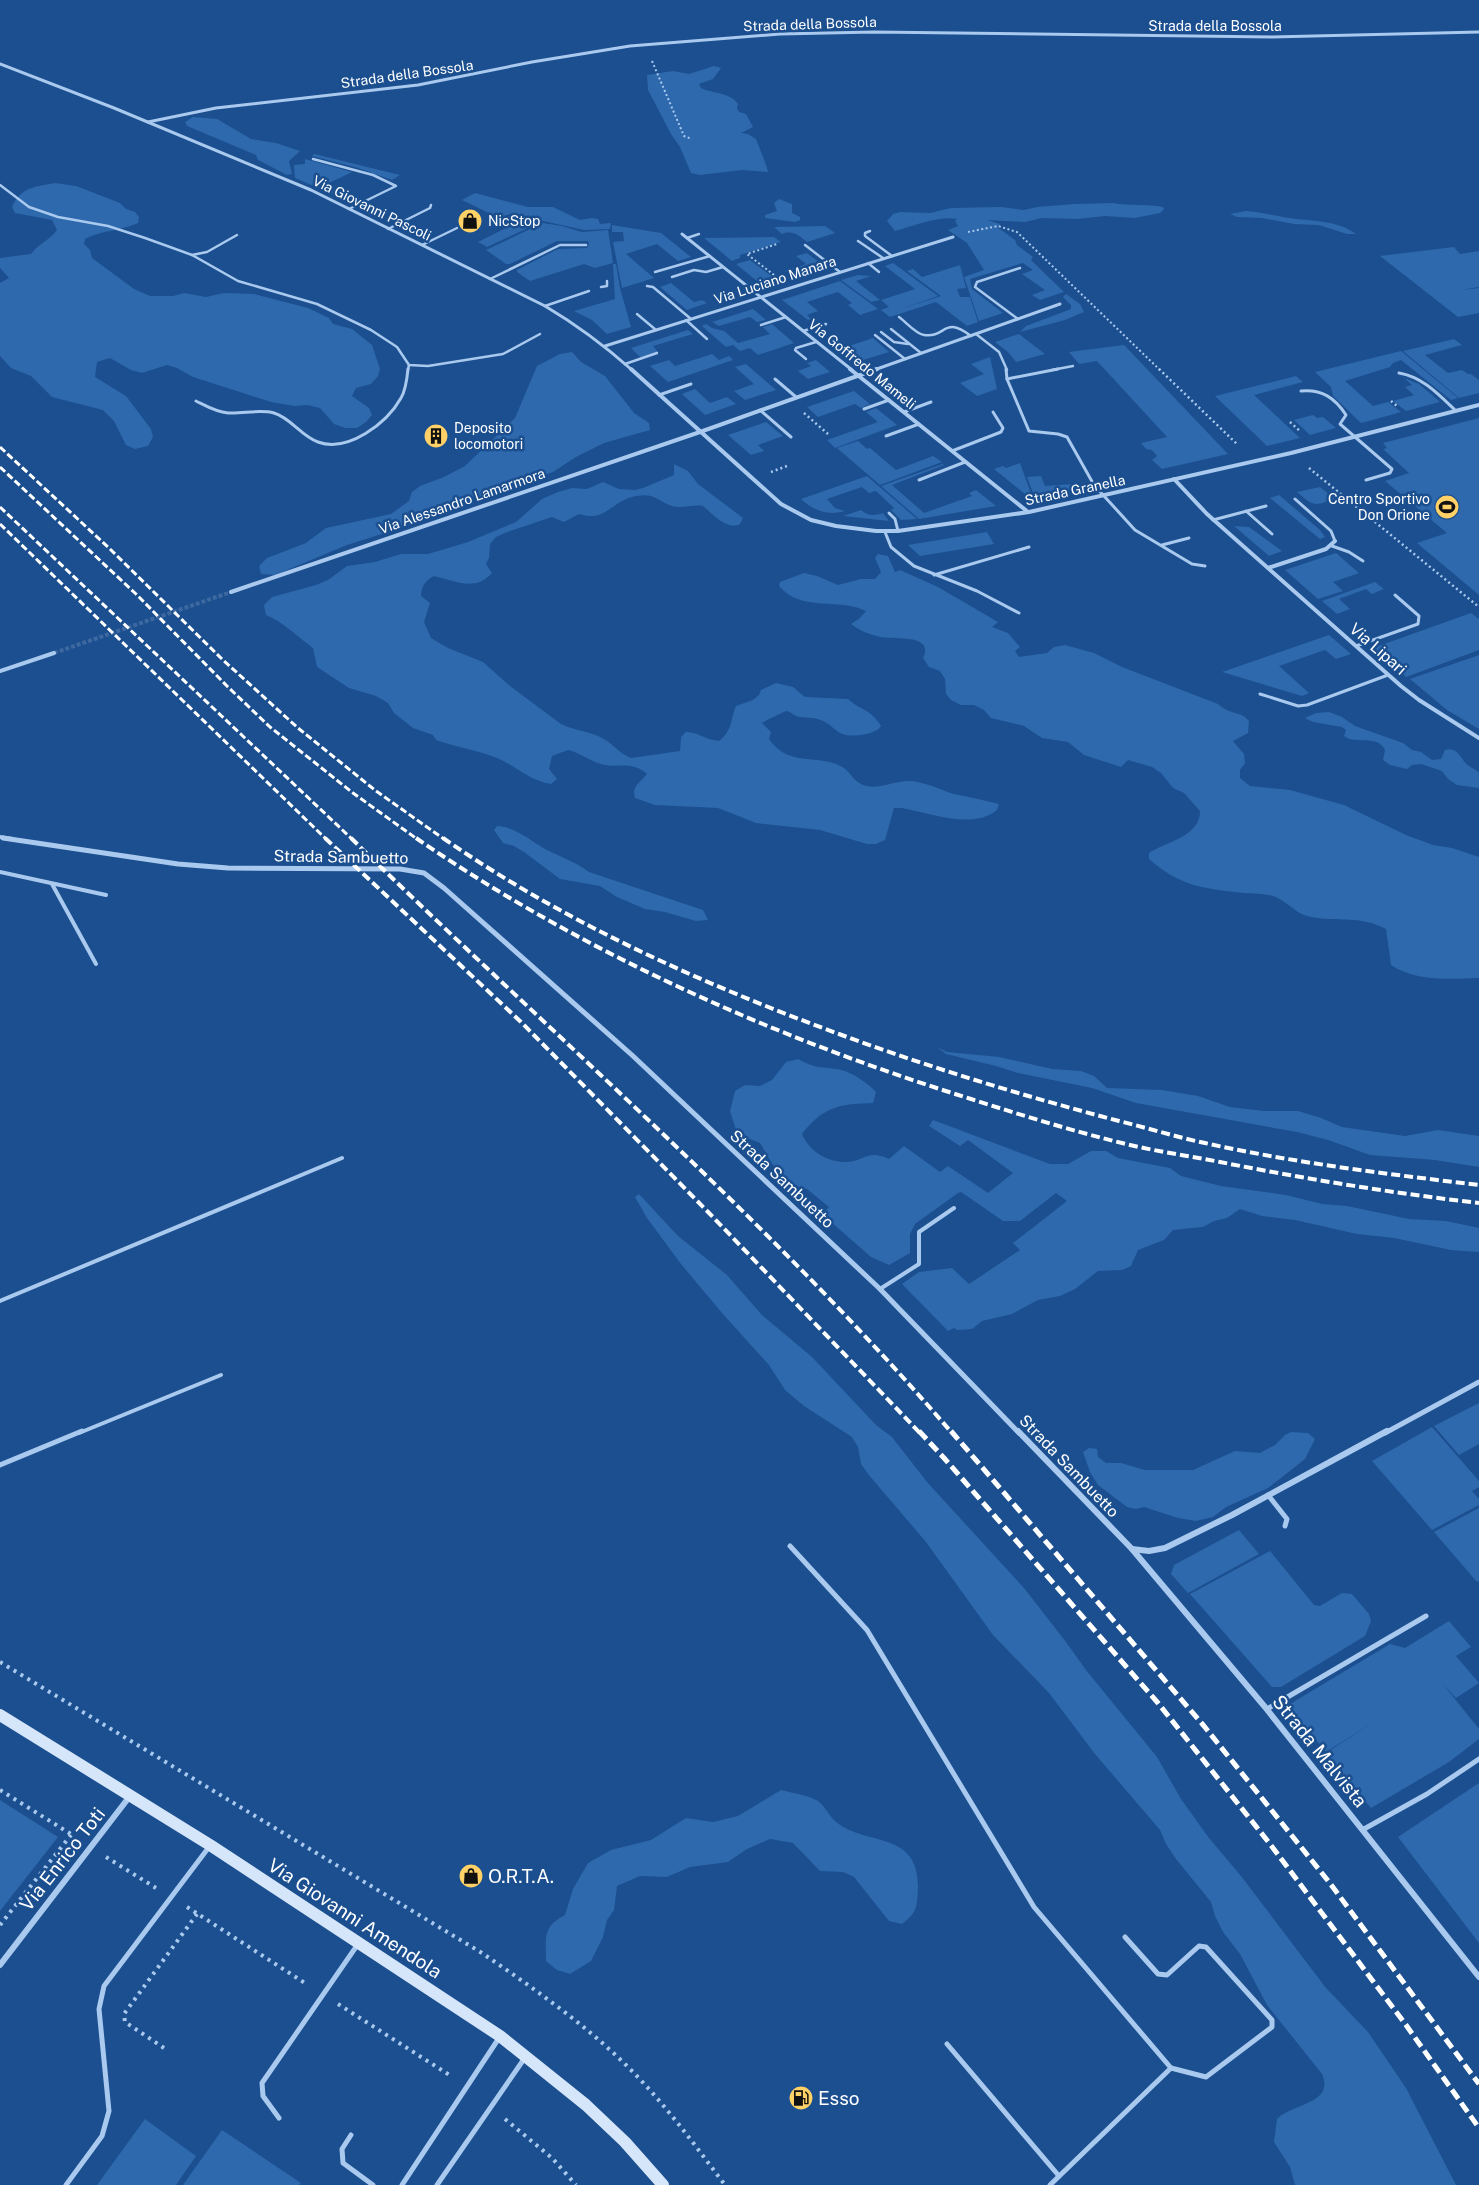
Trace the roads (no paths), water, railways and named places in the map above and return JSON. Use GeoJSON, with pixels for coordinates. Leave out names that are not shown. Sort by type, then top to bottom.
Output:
{"type":"FeatureCollection","features":[{"type":"Feature","properties":{"kind":"main road","name":"Via Giovanni Amendola"},"geometry":{"type":"LineString","coordinates":[[1,1718],[210,1845],[359,1942],[547,2069],[592,2108],[639,2155],[663,2185]]}},
{"type":"Feature","properties":{"kind":"street","name":"Strada della Bossola"},"geometry":{"type":"LineString","coordinates":[[148,122],[216,108],[418,85],[532,62],[645,44],[780,34],[874,32],[1272,37],[1479,32]]}},
{"type":"Feature","properties":{"kind":"street","name":"Via Giovanni Pascoli"},"geometry":{"type":"LineString","coordinates":[[0,64],[148,122],[310,190],[545,306],[577,325],[605,346],[700,432]]}},
{"type":"Feature","properties":{"kind":"street","name":"Via Goffredo Mameli"},"geometry":{"type":"LineString","coordinates":[[682,234],[1029,512]]}},
{"type":"Feature","properties":{"kind":"street","name":"Via Luciano Manara"},"geometry":{"type":"LineString","coordinates":[[605,346],[953,237]]}},
{"type":"Feature","properties":{"kind":"street","name":"Via Alessandro Lamarmora"},"geometry":{"type":"LineString","coordinates":[[231,592],[700,432],[1060,304]]}},
{"type":"Feature","properties":{"kind":"street","name":"Strada Granella"},"geometry":{"type":"LineString","coordinates":[[700,432],[781,504],[802,516],[851,528],[885,532],[1029,512],[1104,496],[1255,462],[1479,405]]}},
{"type":"Feature","properties":{"kind":"street","name":"Via Lipari"},"geometry":{"type":"LineString","coordinates":[[1174,479],[1214,520],[1388,675],[1419,700],[1479,738]]}},
{"type":"Feature","properties":{"kind":"street"},"geometry":{"type":"LineString","coordinates":[[1268,568],[1312,554],[1333,543]]}},
{"type":"Feature","properties":{"kind":"street"},"geometry":{"type":"LineString","coordinates":[[0,671],[54,653]]}},
{"type":"Feature","properties":{"kind":"street","name":"Strada Sambuetto"},"geometry":{"type":"LineString","coordinates":[[0,837],[178,864],[228,868],[400,868],[424,873],[444,888],[633,1056],[880,1289],[1132,1549]]}},
{"type":"Feature","properties":{"kind":"street"},"geometry":{"type":"LineString","coordinates":[[1132,1549],[1149,1551],[1165,1548],[1479,1382]]}},
{"type":"Feature","properties":{"kind":"street","name":"Strada Malvista"},"geometry":{"type":"LineString","coordinates":[[1132,1549],[1267,1708],[1479,1977]]}},
{"type":"Feature","properties":{"kind":"street","name":"Via Enrico Toti"},"geometry":{"type":"LineString","coordinates":[[0,1965],[130,1796]]}},
{"type":"Feature","properties":{"kind":"lane"},"geometry":{"type":"LineString","coordinates":[[313,159],[373,175],[396,186],[349,210]]}},
{"type":"Feature","properties":{"kind":"lane"},"geometry":{"type":"LineString","coordinates":[[0,185],[29,207],[58,217],[108,226],[192,255],[238,281],[317,304],[370,330],[397,347],[409,365],[400,398],[391,411],[376,426],[352,440],[338,445],[314,440],[282,417],[273,413],[228,413],[215,410],[196,400]]}},
{"type":"Feature","properties":{"kind":"lane"},"geometry":{"type":"LineString","coordinates":[[388,229],[430,208],[431,205]]}},
{"type":"Feature","properties":{"kind":"lane"},"geometry":{"type":"LineString","coordinates":[[422,245],[457,228]]}},
{"type":"Feature","properties":{"kind":"lane"},"geometry":{"type":"LineString","coordinates":[[870,231],[865,233],[865,236],[892,256]]}},
{"type":"Feature","properties":{"kind":"lane"},"geometry":{"type":"LineString","coordinates":[[687,238],[699,234]]}},
{"type":"Feature","properties":{"kind":"lane"},"geometry":{"type":"LineString","coordinates":[[192,255],[207,252],[237,235]]}},
{"type":"Feature","properties":{"kind":"lane"},"geometry":{"type":"LineString","coordinates":[[858,241],[883,258]]}},
{"type":"Feature","properties":{"kind":"lane"},"geometry":{"type":"LineString","coordinates":[[490,279],[548,249],[560,245],[586,245]]}},
{"type":"Feature","properties":{"kind":"lane"},"geometry":{"type":"LineString","coordinates":[[805,245],[840,272]]}},
{"type":"Feature","properties":{"kind":"lane"},"geometry":{"type":"LineString","coordinates":[[655,272],[710,256]]}},
{"type":"Feature","properties":{"kind":"lane"},"geometry":{"type":"LineString","coordinates":[[868,263],[879,272]]}},
{"type":"Feature","properties":{"kind":"lane"},"geometry":{"type":"LineString","coordinates":[[672,277],[694,270],[706,272],[724,267]]}},
{"type":"Feature","properties":{"kind":"lane"},"geometry":{"type":"LineString","coordinates":[[1018,319],[975,287],[976,282],[1020,268]]}},
{"type":"Feature","properties":{"kind":"lane"},"geometry":{"type":"LineString","coordinates":[[601,287],[607,286],[607,281]]}},
{"type":"Feature","properties":{"kind":"lane"},"geometry":{"type":"LineString","coordinates":[[648,286],[653,287],[707,339]]}},
{"type":"Feature","properties":{"kind":"lane"},"geometry":{"type":"LineString","coordinates":[[545,306],[589,291]]}},
{"type":"Feature","properties":{"kind":"lane"},"geometry":{"type":"LineString","coordinates":[[637,314],[656,330]]}},
{"type":"Feature","properties":{"kind":"lane"},"geometry":{"type":"LineString","coordinates":[[761,325],[786,317]]}},
{"type":"Feature","properties":{"kind":"lane"},"geometry":{"type":"LineString","coordinates":[[899,317],[922,335],[928,336],[954,326],[959,327],[1003,356],[1007,366],[1007,379],[1029,431],[1036,434],[1060,432],[1067,437],[1094,485],[1135,530],[1148,540],[1162,545],[1192,564],[1205,566]]}},
{"type":"Feature","properties":{"kind":"lane"},"geometry":{"type":"LineString","coordinates":[[803,331],[826,324]]}},
{"type":"Feature","properties":{"kind":"lane"},"geometry":{"type":"LineString","coordinates":[[891,329],[921,353]]}},
{"type":"Feature","properties":{"kind":"lane"},"geometry":{"type":"LineString","coordinates":[[881,332],[894,342],[909,344]]}},
{"type":"Feature","properties":{"kind":"lane"},"geometry":{"type":"LineString","coordinates":[[409,365],[428,366],[503,354],[540,334]]}},
{"type":"Feature","properties":{"kind":"lane"},"geometry":{"type":"LineString","coordinates":[[875,334],[905,359]]}},
{"type":"Feature","properties":{"kind":"lane"},"geometry":{"type":"LineString","coordinates":[[806,359],[795,350],[796,348],[816,342]]}},
{"type":"Feature","properties":{"kind":"lane"},"geometry":{"type":"LineString","coordinates":[[625,364],[657,353]]}},
{"type":"Feature","properties":{"kind":"lane"},"geometry":{"type":"LineString","coordinates":[[1007,379],[1073,366]]}},
{"type":"Feature","properties":{"kind":"lane"},"geometry":{"type":"LineString","coordinates":[[1399,373],[1407,373],[1417,378],[1456,411]]}},
{"type":"Feature","properties":{"kind":"lane"},"geometry":{"type":"LineString","coordinates":[[775,379],[796,397]]}},
{"type":"Feature","properties":{"kind":"lane"},"geometry":{"type":"LineString","coordinates":[[659,395],[691,384]]}},
{"type":"Feature","properties":{"kind":"lane"},"geometry":{"type":"LineString","coordinates":[[1300,391],[1318,390],[1326,394],[1346,415],[1340,424],[1392,469],[1390,473],[1366,480]]}},
{"type":"Feature","properties":{"kind":"lane"},"geometry":{"type":"LineString","coordinates":[[864,409],[889,400]]}},
{"type":"Feature","properties":{"kind":"lane"},"geometry":{"type":"LineString","coordinates":[[904,412],[931,402]]}},
{"type":"Feature","properties":{"kind":"lane"},"geometry":{"type":"LineString","coordinates":[[760,410],[791,437]]}},
{"type":"Feature","properties":{"kind":"lane"},"geometry":{"type":"LineString","coordinates":[[952,451],[1000,432],[1003,428],[993,412]]}},
{"type":"Feature","properties":{"kind":"lane"},"geometry":{"type":"LineString","coordinates":[[886,436],[919,424]]}},
{"type":"Feature","properties":{"kind":"lane"},"geometry":{"type":"LineString","coordinates":[[920,480],[966,462]]}},
{"type":"Feature","properties":{"kind":"lane"},"geometry":{"type":"LineString","coordinates":[[1295,499],[1331,531],[1333,543],[1363,561]]}},
{"type":"Feature","properties":{"kind":"lane"},"geometry":{"type":"LineString","coordinates":[[1214,520],[1266,506]]}},
{"type":"Feature","properties":{"kind":"lane"},"geometry":{"type":"LineString","coordinates":[[1246,511],[1272,534]]}},
{"type":"Feature","properties":{"kind":"lane"},"geometry":{"type":"LineString","coordinates":[[889,513],[894,519],[898,531]]}},
{"type":"Feature","properties":{"kind":"lane"},"geometry":{"type":"LineString","coordinates":[[885,532],[891,547],[901,558],[934,575],[977,591],[1019,613]]}},
{"type":"Feature","properties":{"kind":"lane"},"geometry":{"type":"LineString","coordinates":[[1162,545],[1188,538]]}},
{"type":"Feature","properties":{"kind":"lane"},"geometry":{"type":"LineString","coordinates":[[934,575],[1029,547]]}},
{"type":"Feature","properties":{"kind":"lane"},"geometry":{"type":"LineString","coordinates":[[1356,646],[1418,624],[1419,616],[1395,595]]}},
{"type":"Feature","properties":{"kind":"lane"},"geometry":{"type":"LineString","coordinates":[[1260,694],[1298,706],[1307,705],[1388,675]]}},
{"type":"Feature","properties":{"kind":"lane"},"geometry":{"type":"LineString","coordinates":[[0,872],[106,896]]}},
{"type":"Feature","properties":{"kind":"lane"},"geometry":{"type":"LineString","coordinates":[[52,884],[96,964]]}},
{"type":"Feature","properties":{"kind":"lane"},"geometry":{"type":"LineString","coordinates":[[0,1301],[342,1158]]}},
{"type":"Feature","properties":{"kind":"lane"},"geometry":{"type":"LineString","coordinates":[[880,1289],[919,1264],[919,1232],[954,1208]]}},
{"type":"Feature","properties":{"kind":"lane"},"geometry":{"type":"LineString","coordinates":[[0,1465],[221,1375]]}},
{"type":"Feature","properties":{"kind":"lane"},"geometry":{"type":"LineString","coordinates":[[1268,1495],[1287,1519],[1285,1526]]}},
{"type":"Feature","properties":{"kind":"lane"},"geometry":{"type":"LineString","coordinates":[[790,1546],[867,1630],[1034,1907],[1171,2068],[1206,2078],[1272,2027],[1272,2020],[1206,1947],[1199,1946],[1167,1975],[1158,1974],[1125,1937]]}},
{"type":"Feature","properties":{"kind":"lane"},"geometry":{"type":"LineString","coordinates":[[1267,1708],[1426,1616]]}},
{"type":"Feature","properties":{"kind":"lane"},"geometry":{"type":"LineString","coordinates":[[1364,1829],[1427,1794],[1479,1759]]}},
{"type":"Feature","properties":{"kind":"lane"},"geometry":{"type":"LineString","coordinates":[[66,2185],[102,2136],[109,2111],[100,2009],[104,1986],[210,1845]]}},
{"type":"Feature","properties":{"kind":"lane"},"geometry":{"type":"LineString","coordinates":[[279,2118],[263,2096],[262,2083],[359,1942]]}},
{"type":"Feature","properties":{"kind":"lane"},"geometry":{"type":"LineString","coordinates":[[402,2185],[500,2036]]}},
{"type":"Feature","properties":{"kind":"lane"},"geometry":{"type":"LineString","coordinates":[[947,2044],[1059,2176]]}},
{"type":"Feature","properties":{"kind":"lane"},"geometry":{"type":"LineString","coordinates":[[436,2185],[526,2055]]}},
{"type":"Feature","properties":{"kind":"lane"},"geometry":{"type":"LineString","coordinates":[[1050,2185],[1171,2068]]}},
{"type":"Feature","properties":{"kind":"lane"},"geometry":{"type":"LineString","coordinates":[[351,2135],[342,2149],[343,2163],[373,2185]]}},
{"type":"Feature","properties":{"kind":"tunnel"},"geometry":{"type":"LineString","coordinates":[[54,653],[231,592]]}},
{"type":"Feature","properties":{"kind":"railway"},"geometry":{"type":"LineString","coordinates":[[0,447],[109,548],[223,660],[298,728],[376,791],[444,839]]}},
{"type":"Feature","properties":{"kind":"railway"},"geometry":{"type":"LineString","coordinates":[[0,467],[136,594],[270,727],[353,793],[417,839]]}},
{"type":"Feature","properties":{"kind":"railway"},"geometry":{"type":"LineString","coordinates":[[0,507],[352,839]]}},
{"type":"Feature","properties":{"kind":"railway"},"geometry":{"type":"LineString","coordinates":[[0,524],[326,839]]}},
{"type":"Feature","properties":{"kind":"railway"},"geometry":{"type":"LineString","coordinates":[[325,838],[521,1022],[710,1214],[920,1433]]}},
{"type":"Feature","properties":{"kind":"railway"},"geometry":{"type":"LineString","coordinates":[[351,838],[658,1129],[809,1277],[882,1354],[952,1433]]}},
{"type":"Feature","properties":{"kind":"railway"},"geometry":{"type":"LineString","coordinates":[[416,838],[480,880],[546,919],[683,989],[825,1049],[898,1075],[1050,1124],[1141,1147],[1349,1185],[1479,1203]]}},
{"type":"Feature","properties":{"kind":"railway"},"geometry":{"type":"LineString","coordinates":[[443,838],[536,897],[634,948],[736,994],[839,1034],[908,1058],[1048,1102],[1194,1141],[1307,1162],[1479,1185]]}},
{"type":"Feature","properties":{"kind":"railway"},"geometry":{"type":"LineString","coordinates":[[919,1431],[1158,1703],[1270,1844],[1406,2025],[1479,2128]]}},
{"type":"Feature","properties":{"kind":"railway"},"geometry":{"type":"LineString","coordinates":[[951,1431],[1204,1726],[1329,1882],[1479,2084]]}},
{"type":"Feature","properties":{"kind":"place","name":"NicStop"},"geometry":{"type":"Point","coordinates":[470,221]}},
{"type":"Feature","properties":{"kind":"place","name":"Deposito locomotori"},"geometry":{"type":"Point","coordinates":[436,436]}},
{"type":"Feature","properties":{"kind":"place","name":"Centro Sportivo Don Orione"},"geometry":{"type":"Point","coordinates":[1447,507]}},
{"type":"Feature","properties":{"kind":"place","name":"O.R.T.A."},"geometry":{"type":"Point","coordinates":[471,1876]}},
{"type":"Feature","properties":{"kind":"place","name":"Esso"},"geometry":{"type":"Point","coordinates":[801,2098]}}]}
